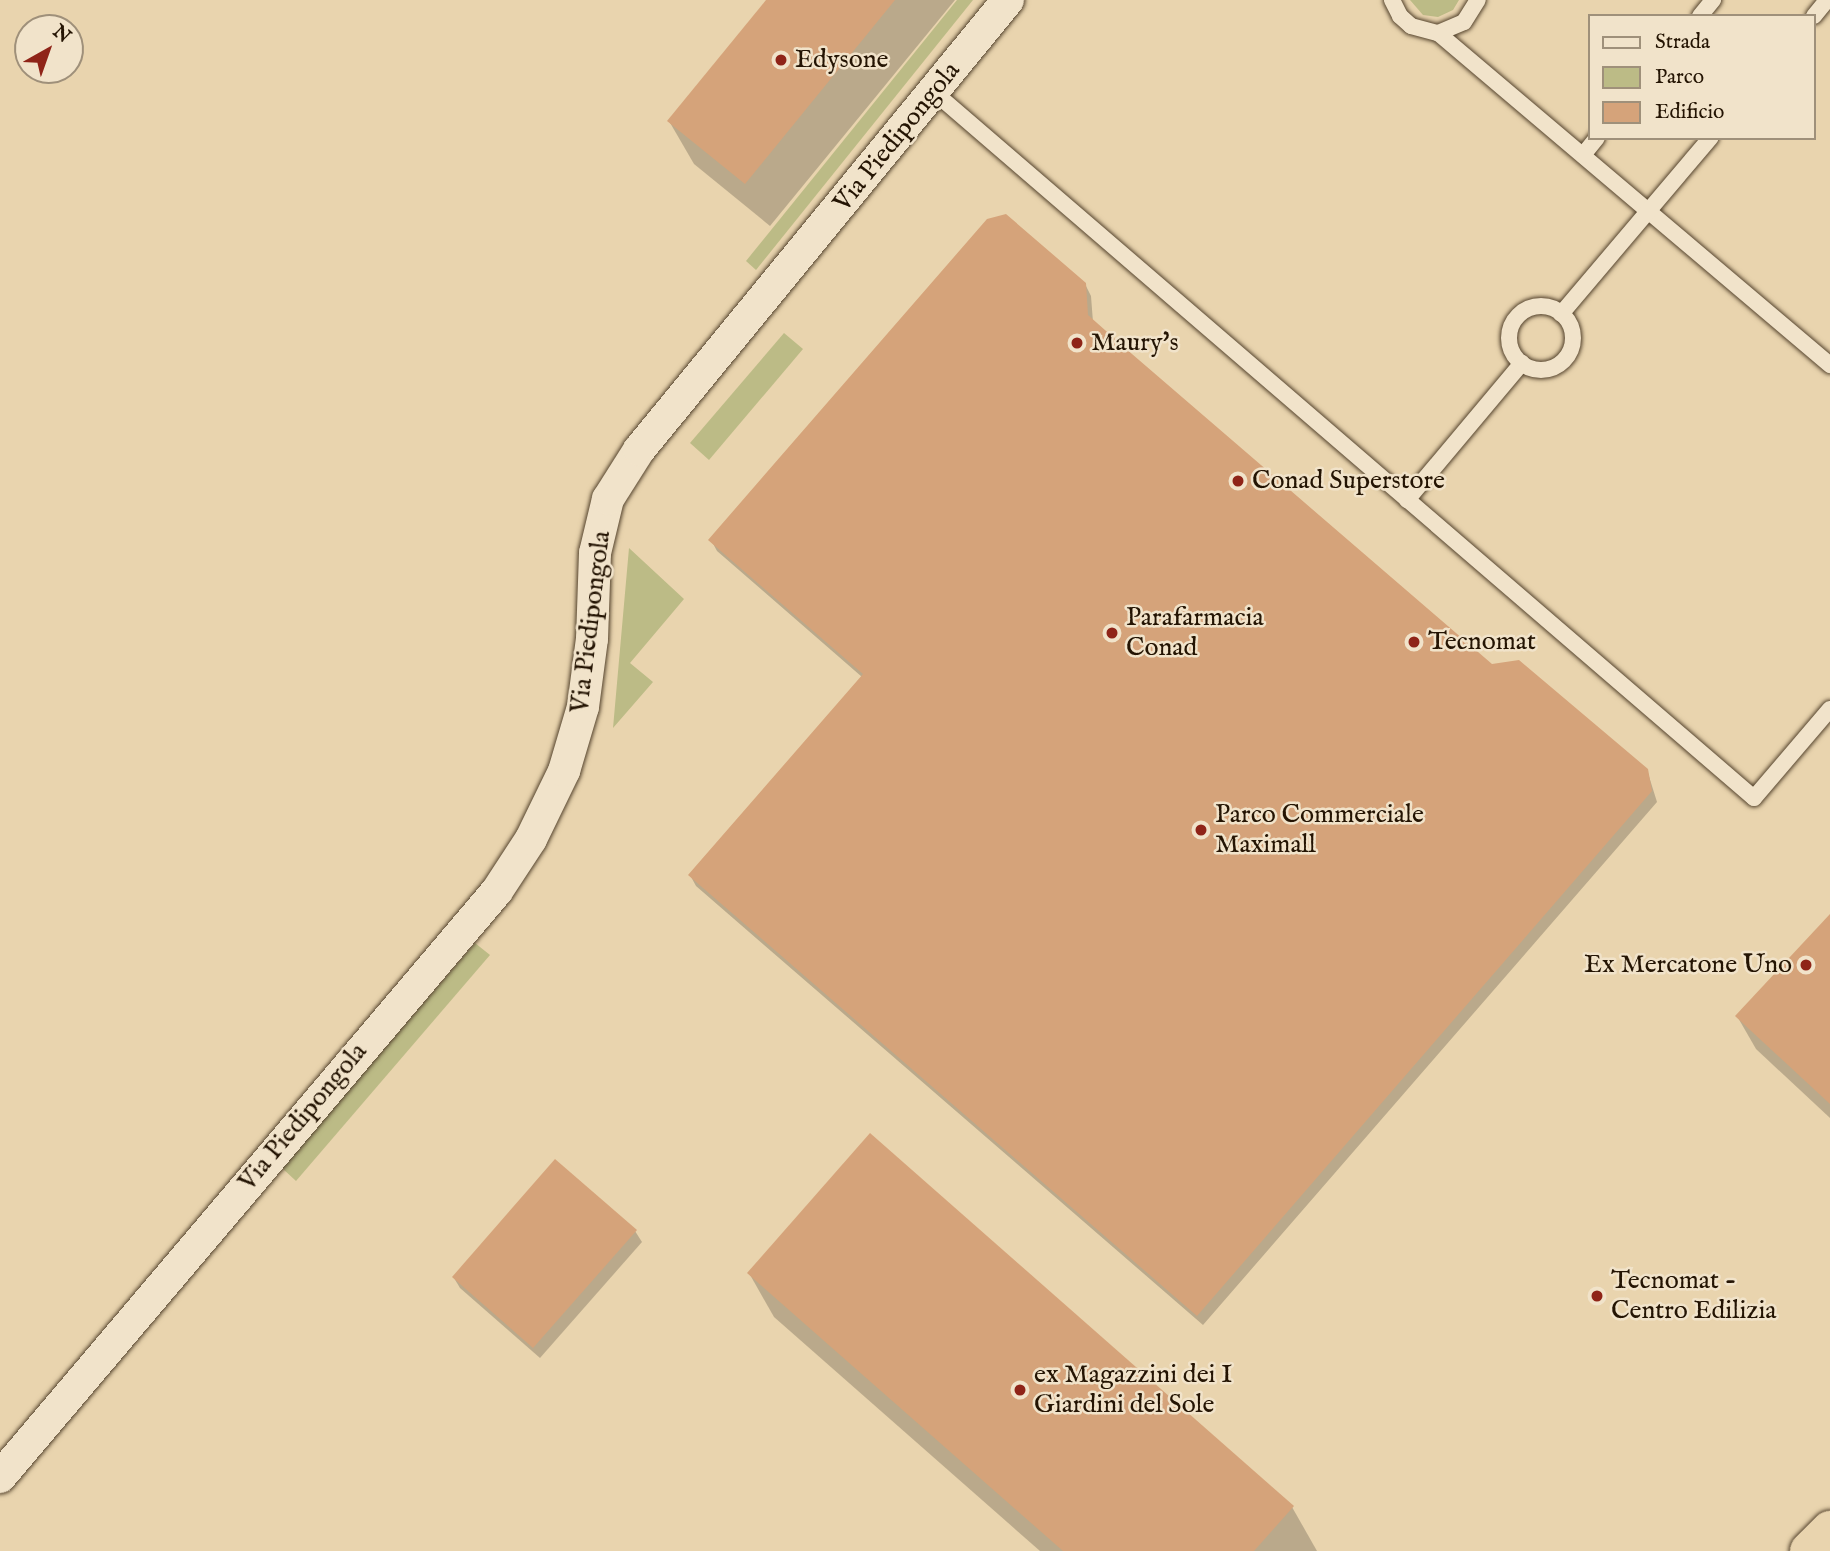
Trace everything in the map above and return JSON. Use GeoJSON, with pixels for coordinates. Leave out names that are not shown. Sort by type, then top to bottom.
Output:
{"type":"FeatureCollection","features":[{"type":"Feature","properties":{"kind":"highway"},"geometry":{"type":"LineString","coordinates":[[1809,1551],[1830,1530]]}},
{"type":"Feature","properties":{"kind":"street","name":"Via Piedipongola"},"geometry":{"type":"LineString","coordinates":[[0,1477],[497,891],[531,839],[564,771],[575,733],[592,639],[595,553],[608,499],[639,450],[1009,0]]}},
{"type":"Feature","properties":{"kind":"lane"},"geometry":{"type":"LineString","coordinates":[[1438,33],[1464,22],[1478,0]]}},
{"type":"Feature","properties":{"kind":"lane"},"geometry":{"type":"LineString","coordinates":[[1702,14],[1713,0]]}},
{"type":"Feature","properties":{"kind":"lane"},"geometry":{"type":"LineString","coordinates":[[1816,14],[1827,0]]}},
{"type":"Feature","properties":{"kind":"lane"},"geometry":{"type":"LineString","coordinates":[[1390,1],[1411,26],[1438,33],[1830,365]]}},
{"type":"Feature","properties":{"kind":"lane"},"geometry":{"type":"LineString","coordinates":[[933,92],[1755,798],[1830,709]]}},
{"type":"Feature","properties":{"kind":"lane"},"geometry":{"type":"LineString","coordinates":[[1583,155],[1595,140]]}},
{"type":"Feature","properties":{"kind":"lane"},"geometry":{"type":"LineString","coordinates":[[1562,314],[1708,140]]}},
{"type":"Feature","properties":{"kind":"lane"},"geometry":{"type":"LineString","coordinates":[[1542,306],[1562,314],[1572,332],[1570,352],[1564,360],[1546,370],[1522,363],[1509,342],[1514,321],[1530,308],[1542,306]]}},
{"type":"Feature","properties":{"kind":"lane"},"geometry":{"type":"LineString","coordinates":[[1408,500],[1522,363]]}},
{"type":"Feature","properties":{"kind":"green space"},"geometry":{"type":"Polygon","coordinates":[[[957,0],[973,0],[756,270],[746,261],[957,0]]]}},
{"type":"Feature","properties":{"kind":"green space"},"geometry":{"type":"Polygon","coordinates":[[[1410,0],[1459,0],[1453,10],[1438,17],[1423,15],[1410,0]]]}},
{"type":"Feature","properties":{"kind":"green space"},"geometry":{"type":"Polygon","coordinates":[[[784,333],[803,349],[709,460],[690,443],[784,333]]]}},
{"type":"Feature","properties":{"kind":"green space"},"geometry":{"type":"Polygon","coordinates":[[[629,548],[684,599],[630,663],[653,682],[613,728],[629,548]]]}},
{"type":"Feature","properties":{"kind":"green space"},"geometry":{"type":"Polygon","coordinates":[[[475,943],[490,955],[296,1181],[282,1168],[475,943]]]}},
{"type":"Feature","properties":{"kind":"building","name":"Edysone"},"geometry":{"type":"Polygon","coordinates":[[[766,0],[895,0],[745,184],[667,121],[766,0]]]}},
{"type":"Feature","properties":{"kind":"building"},"geometry":{"type":"Polygon","coordinates":[[[1006,214],[1086,283],[1088,315],[1492,664],[1519,660],[1648,769],[1652,791],[1197,1316],[688,875],[863,674],[708,540],[987,219],[1006,214]]]}},
{"type":"Feature","properties":{"kind":"building","name":"Ex Mercatone Uno"},"geometry":{"type":"Polygon","coordinates":[[[1830,914],[1830,1104],[1735,1016],[1830,914]]]}},
{"type":"Feature","properties":{"kind":"building","name":"ex Magazzini dei I Giardini del Sole"},"geometry":{"type":"Polygon","coordinates":[[[870,1133],[1294,1506],[1254,1551],[1063,1551],[747,1273],[870,1133]]]}},
{"type":"Feature","properties":{"kind":"building"},"geometry":{"type":"Polygon","coordinates":[[[555,1159],[637,1230],[533,1348],[452,1277],[555,1159]]]}},
{"type":"Feature","properties":{"kind":"place","name":"Edysone"},"geometry":{"type":"Point","coordinates":[781,60]}},
{"type":"Feature","properties":{"kind":"place","name":"Maury's"},"geometry":{"type":"Point","coordinates":[1077,343]}},
{"type":"Feature","properties":{"kind":"place","name":"Conad Superstore"},"geometry":{"type":"Point","coordinates":[1238,481]}},
{"type":"Feature","properties":{"kind":"place","name":"Parafarmacia Conad"},"geometry":{"type":"Point","coordinates":[1112,633]}},
{"type":"Feature","properties":{"kind":"place","name":"Tecnomat"},"geometry":{"type":"Point","coordinates":[1414,642]}},
{"type":"Feature","properties":{"kind":"place","name":"Parco Commerciale Maximall"},"geometry":{"type":"Point","coordinates":[1201,830]}},
{"type":"Feature","properties":{"kind":"place","name":"Ex Mercatone Uno"},"geometry":{"type":"Point","coordinates":[1806,965]}},
{"type":"Feature","properties":{"kind":"place","name":"Tecnomat - Centro Edilizia"},"geometry":{"type":"Point","coordinates":[1597,1296]}},
{"type":"Feature","properties":{"kind":"place","name":"ex Magazzini dei I Giardini del Sole"},"geometry":{"type":"Point","coordinates":[1020,1390]}}]}
